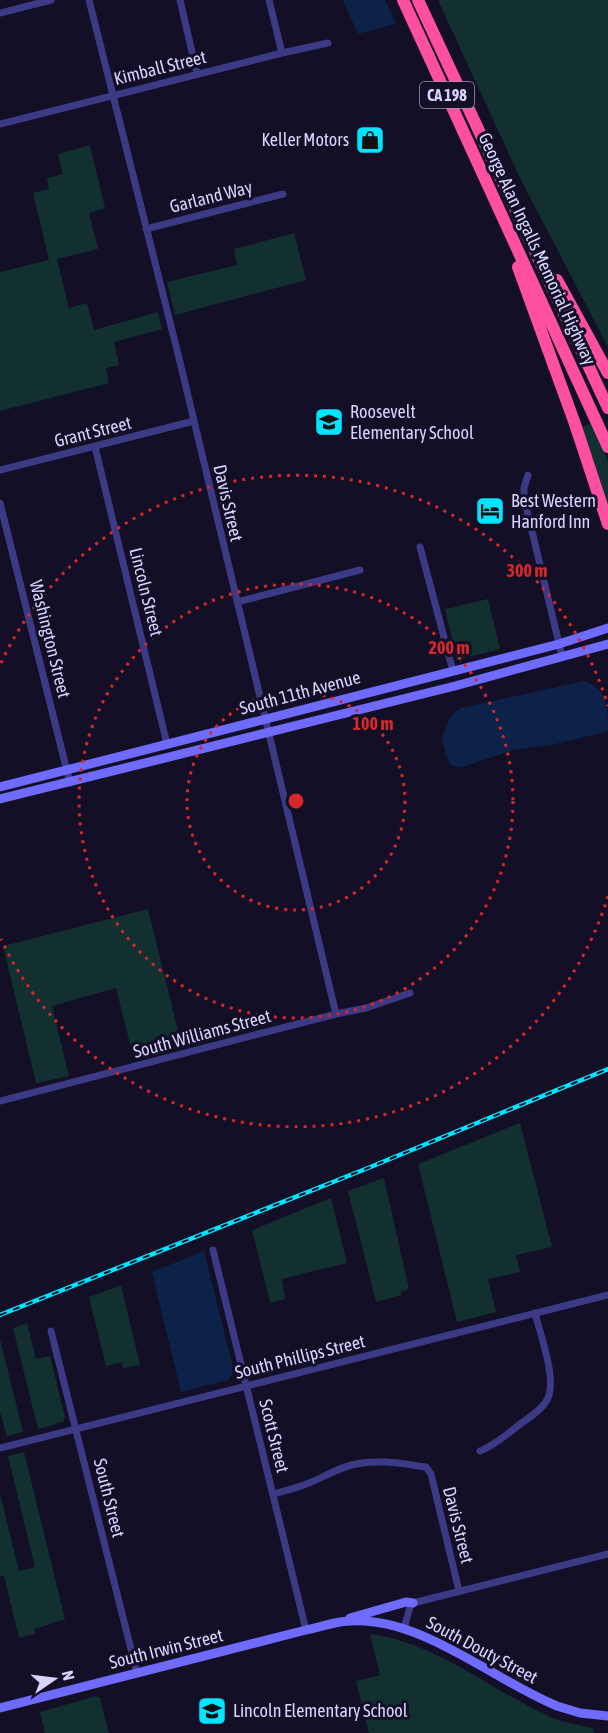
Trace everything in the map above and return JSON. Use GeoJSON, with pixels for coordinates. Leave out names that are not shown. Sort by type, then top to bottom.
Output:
{"type":"FeatureCollection","features":[{"type":"Feature","properties":{"kind":"highway","name":"George Alan Ingalls Memorial Highway"},"geometry":{"type":"LineString","coordinates":[[403,0],[608,447]]}},
{"type":"Feature","properties":{"kind":"highway","name":"George Alan Ingalls Memorial Highway"},"geometry":{"type":"LineString","coordinates":[[418,0],[608,408]]}},
{"type":"Feature","properties":{"kind":"highway"},"geometry":{"type":"LineString","coordinates":[[503,180],[608,374]]}},
{"type":"Feature","properties":{"kind":"highway"},"geometry":{"type":"LineString","coordinates":[[490,189],[575,424],[608,524]]}},
{"type":"Feature","properties":{"kind":"main road","name":"South 11th Avenue"},"geometry":{"type":"LineString","coordinates":[[0,787],[559,644],[608,628]]}},
{"type":"Feature","properties":{"kind":"main road","name":"South 11th Avenue"},"geometry":{"type":"LineString","coordinates":[[0,799],[455,686],[608,644]]}},
{"type":"Feature","properties":{"kind":"main road"},"geometry":{"type":"LineString","coordinates":[[340,1622],[406,1602],[413,1603]]}},
{"type":"Feature","properties":{"kind":"main road","name":"South Douty Street"},"geometry":{"type":"LineString","coordinates":[[340,1622],[364,1621],[404,1628],[451,1650],[546,1702],[580,1713],[608,1716]]}},
{"type":"Feature","properties":{"kind":"main road","name":"South Irwin Street"},"geometry":{"type":"LineString","coordinates":[[0,1708],[340,1622]]}},
{"type":"Feature","properties":{"kind":"street"},"geometry":{"type":"LineString","coordinates":[[0,13],[51,0]]}},
{"type":"Feature","properties":{"kind":"street","name":"Davis Street"},"geometry":{"type":"LineString","coordinates":[[89,0],[194,421],[336,1014]]}},
{"type":"Feature","properties":{"kind":"street"},"geometry":{"type":"LineString","coordinates":[[180,0],[197,74]]}},
{"type":"Feature","properties":{"kind":"street"},"geometry":{"type":"LineString","coordinates":[[269,0],[282,53]]}},
{"type":"Feature","properties":{"kind":"street","name":"Kimball Street"},"geometry":{"type":"LineString","coordinates":[[0,124],[328,43]]}},
{"type":"Feature","properties":{"kind":"street","name":"Garland Way"},"geometry":{"type":"LineString","coordinates":[[146,230],[283,194]]}},
{"type":"Feature","properties":{"kind":"street","name":"Grant Street"},"geometry":{"type":"LineString","coordinates":[[0,470],[194,421]]}},
{"type":"Feature","properties":{"kind":"street","name":"Lincoln Street"},"geometry":{"type":"LineString","coordinates":[[95,447],[167,744]]}},
{"type":"Feature","properties":{"kind":"street"},"geometry":{"type":"LineString","coordinates":[[528,475],[524,498],[562,656]]}},
{"type":"Feature","properties":{"kind":"street","name":"Washington Street"},"geometry":{"type":"LineString","coordinates":[[0,503],[69,783]]}},
{"type":"Feature","properties":{"kind":"street"},"geometry":{"type":"LineString","coordinates":[[420,547],[453,671]]}},
{"type":"Feature","properties":{"kind":"street"},"geometry":{"type":"LineString","coordinates":[[237,602],[360,570]]}},
{"type":"Feature","properties":{"kind":"street","name":"South Williams Street"},"geometry":{"type":"LineString","coordinates":[[0,1101],[366,1008],[410,993]]}},
{"type":"Feature","properties":{"kind":"street","name":"Scott Street"},"geometry":{"type":"LineString","coordinates":[[213,1250],[306,1630]]}},
{"type":"Feature","properties":{"kind":"street","name":"South Phillips Street"},"geometry":{"type":"LineString","coordinates":[[0,1448],[608,1295]]}},
{"type":"Feature","properties":{"kind":"street"},"geometry":{"type":"LineString","coordinates":[[480,1451],[492,1446],[535,1413],[548,1398],[549,1371],[535,1313]]}},
{"type":"Feature","properties":{"kind":"street","name":"South Street"},"geometry":{"type":"LineString","coordinates":[[51,1331],[137,1673]]}},
{"type":"Feature","properties":{"kind":"street","name":"Davis Street"},"geometry":{"type":"LineString","coordinates":[[273,1494],[307,1484],[341,1468],[356,1464],[396,1463],[426,1467],[431,1474],[459,1591]]}},
{"type":"Feature","properties":{"kind":"street"},"geometry":{"type":"LineString","coordinates":[[404,1628],[413,1603],[608,1554]]}},
{"type":"Feature","properties":{"kind":"green space"},"geometry":{"type":"Polygon","coordinates":[[[438,0],[608,0],[608,347],[520,178],[438,0]]]}},
{"type":"Feature","properties":{"kind":"green space"},"geometry":{"type":"Polygon","coordinates":[[[90,145],[105,208],[89,213],[98,249],[57,259],[69,308],[87,303],[94,330],[158,312],[162,329],[114,342],[119,365],[106,368],[109,383],[0,411],[0,272],[49,260],[33,193],[49,189],[47,178],[63,174],[58,154],[90,145]]]}},
{"type":"Feature","properties":{"kind":"green space"},"geometry":{"type":"Polygon","coordinates":[[[294,233],[306,280],[175,315],[167,282],[237,265],[234,249],[294,233]]]}},
{"type":"Feature","properties":{"kind":"green space"},"geometry":{"type":"Polygon","coordinates":[[[591,423],[608,461],[608,512],[580,428],[591,423]]]}},
{"type":"Feature","properties":{"kind":"green space"},"geometry":{"type":"Polygon","coordinates":[[[488,599],[500,649],[457,660],[445,609],[488,599]]]}},
{"type":"Feature","properties":{"kind":"green space"},"geometry":{"type":"Polygon","coordinates":[[[148,909],[182,1047],[134,1060],[116,988],[52,1006],[69,1076],[36,1083],[3,946],[148,909]]]}},
{"type":"Feature","properties":{"kind":"green space"},"geometry":{"type":"Polygon","coordinates":[[[520,1123],[552,1247],[516,1255],[520,1272],[488,1279],[496,1312],[457,1322],[418,1164],[520,1123]]]}},
{"type":"Feature","properties":{"kind":"green space"},"geometry":{"type":"Polygon","coordinates":[[[384,1178],[409,1289],[401,1292],[401,1295],[376,1302],[348,1191],[384,1178]]]}},
{"type":"Feature","properties":{"kind":"green space"},"geometry":{"type":"Polygon","coordinates":[[[331,1198],[347,1263],[282,1279],[285,1299],[270,1303],[252,1230],[331,1198]]]}},
{"type":"Feature","properties":{"kind":"green space"},"geometry":{"type":"Polygon","coordinates":[[[121,1285],[140,1365],[123,1368],[122,1362],[106,1366],[89,1297],[121,1285]]]}},
{"type":"Feature","properties":{"kind":"green space"},"geometry":{"type":"Polygon","coordinates":[[[27,1323],[36,1359],[50,1356],[65,1417],[63,1422],[38,1429],[13,1328],[27,1323]]]}},
{"type":"Feature","properties":{"kind":"green space"},"geometry":{"type":"Polygon","coordinates":[[[0,1339],[23,1432],[7,1436],[0,1412],[0,1339]]]}},
{"type":"Feature","properties":{"kind":"green space"},"geometry":{"type":"Polygon","coordinates":[[[24,1452],[65,1619],[35,1629],[35,1634],[19,1638],[4,1576],[0,1576],[0,1494],[19,1571],[35,1567],[8,1456],[24,1452]]]}},
{"type":"Feature","properties":{"kind":"green space"},"geometry":{"type":"Polygon","coordinates":[[[370,1634],[419,1647],[464,1669],[530,1707],[558,1720],[593,1728],[594,1733],[369,1733],[356,1681],[380,1675],[370,1634]]]}},
{"type":"Feature","properties":{"kind":"green space"},"geometry":{"type":"Polygon","coordinates":[[[96,1696],[100,1698],[109,1733],[45,1733],[40,1712],[96,1696]]]}},
{"type":"Feature","properties":{"kind":"water"},"geometry":{"type":"Polygon","coordinates":[[[343,0],[385,0],[396,24],[358,34],[343,0]]]}},
{"type":"Feature","properties":{"kind":"water"},"geometry":{"type":"Polygon","coordinates":[[[584,681],[598,689],[605,699],[608,720],[606,732],[551,745],[513,750],[459,768],[450,764],[442,738],[450,717],[461,708],[584,681]]]}},
{"type":"Feature","properties":{"kind":"water"},"geometry":{"type":"Polygon","coordinates":[[[204,1251],[234,1371],[228,1380],[181,1392],[152,1272],[204,1251]]]}},
{"type":"Feature","properties":{"kind":"railway"},"geometry":{"type":"LineString","coordinates":[[0,1315],[608,1069]]}},
{"type":"Feature","properties":{"kind":"place","name":"Keller Motors"},"geometry":{"type":"Point","coordinates":[370,140]}},
{"type":"Feature","properties":{"kind":"place","name":"Roosevelt Elementary School"},"geometry":{"type":"Point","coordinates":[329,422]}},
{"type":"Feature","properties":{"kind":"place","name":"Best Western Hanford Inn"},"geometry":{"type":"Point","coordinates":[490,511]}},
{"type":"Feature","properties":{"kind":"place","name":"Lincoln Elementary School"},"geometry":{"type":"Point","coordinates":[212,1711]}}]}
